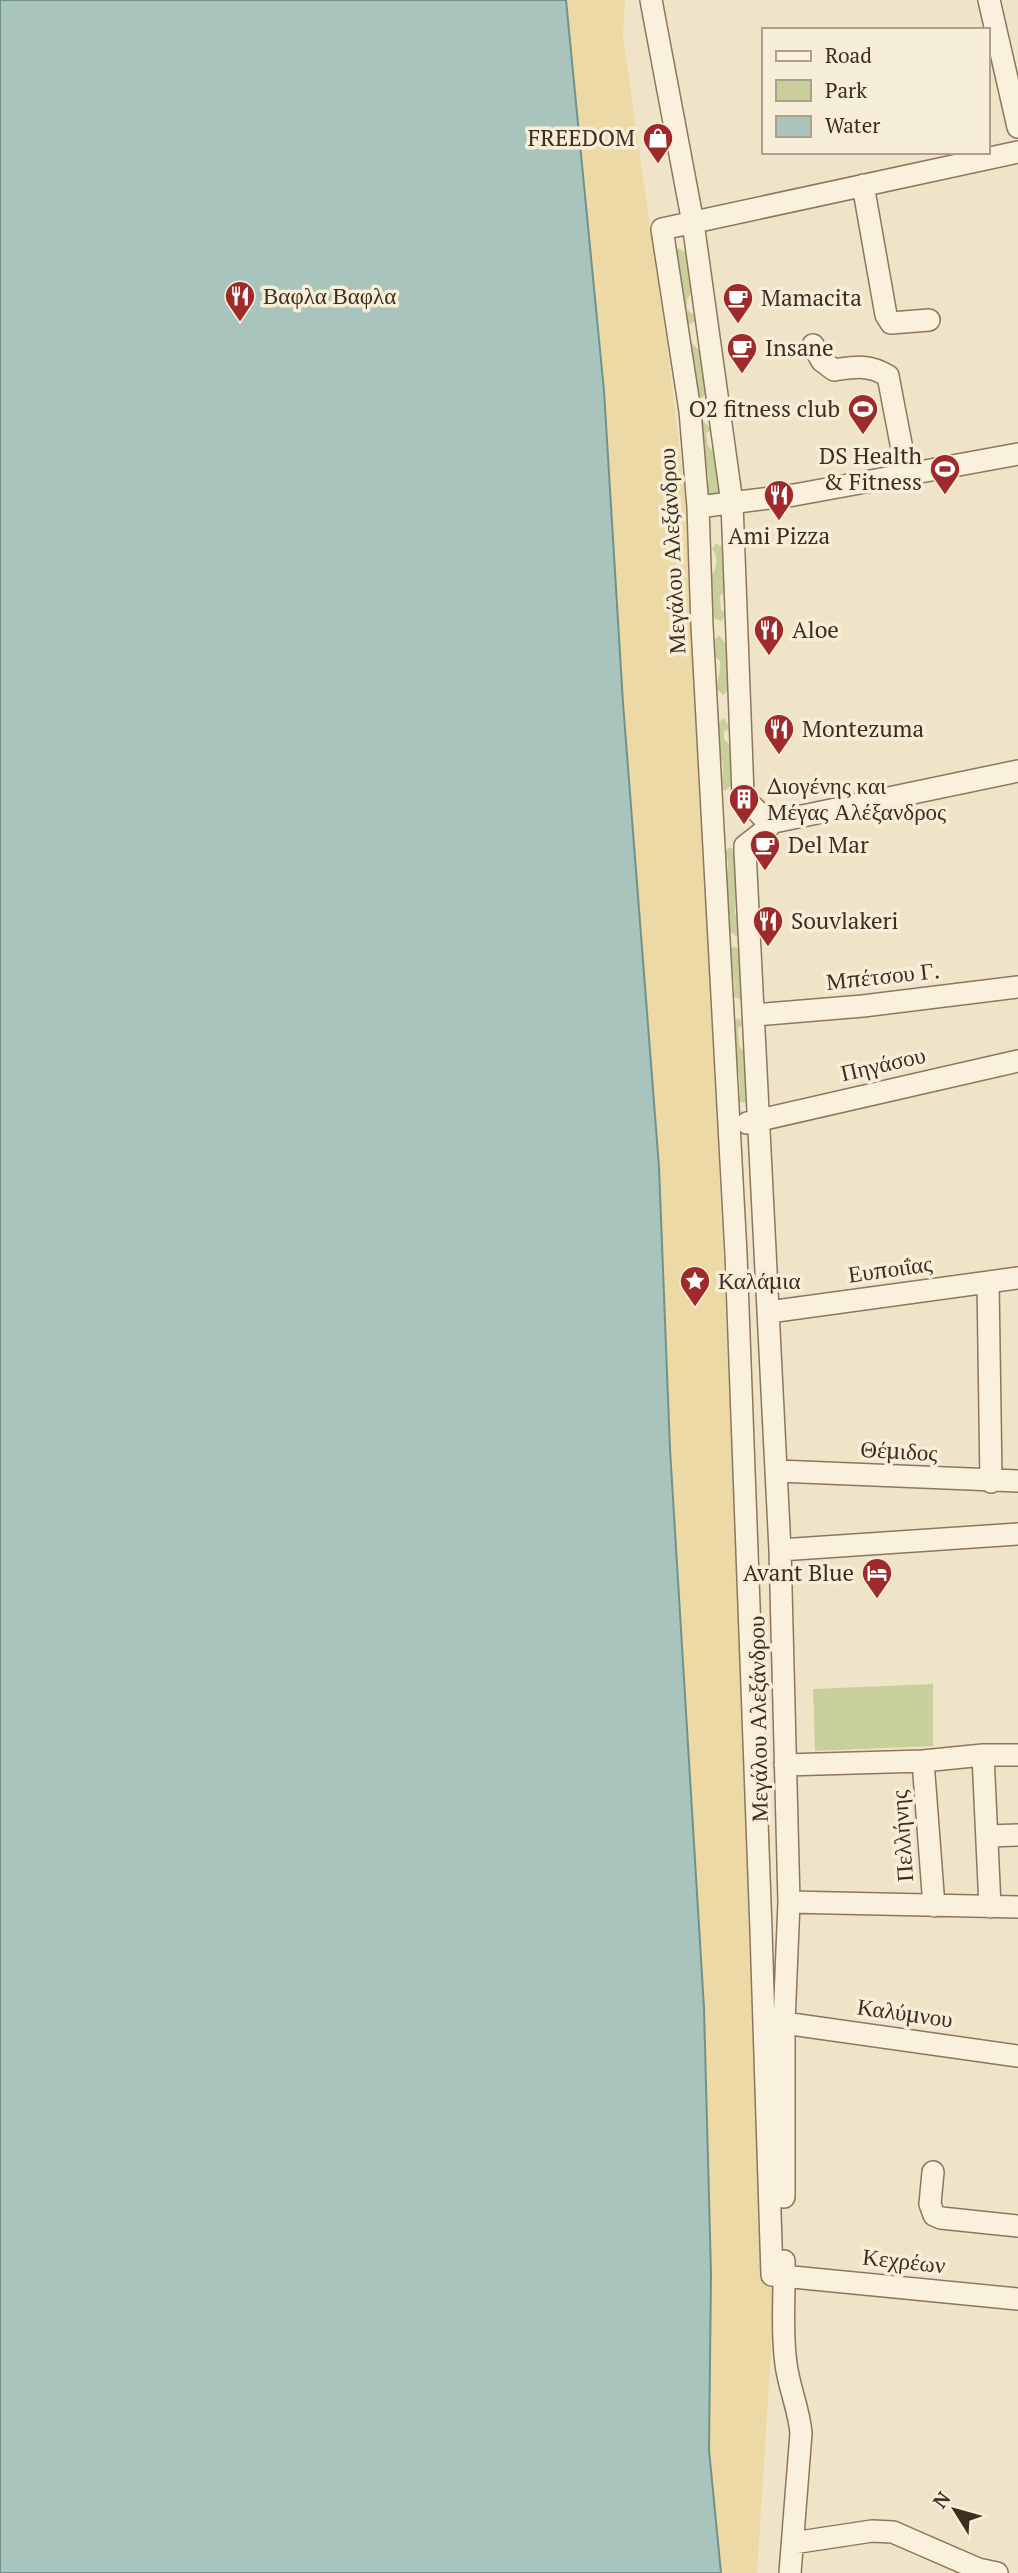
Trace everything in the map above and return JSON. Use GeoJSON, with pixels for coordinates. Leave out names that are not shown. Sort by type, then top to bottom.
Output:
{"type":"FeatureCollection","features":[{"type":"Feature","properties":{"kind":"street"},"geometry":{"type":"LineString","coordinates":[[651,0],[693,223],[732,503],[743,795],[769,822],[1018,771]]}},
{"type":"Feature","properties":{"kind":"street"},"geometry":{"type":"LineString","coordinates":[[989,0],[1018,127]]}},
{"type":"Feature","properties":{"kind":"street"},"geometry":{"type":"LineString","coordinates":[[693,223],[1018,152]]}},
{"type":"Feature","properties":{"kind":"street"},"geometry":{"type":"LineString","coordinates":[[863,186],[886,314],[891,323],[929,320]]}},
{"type":"Feature","properties":{"kind":"street","name":"Μεγάλου Αλεξάνδρου"},"geometry":{"type":"LineString","coordinates":[[693,223],[662,229],[690,411],[698,507],[702,639],[729,1130],[772,2275],[785,2275]]}},
{"type":"Feature","properties":{"kind":"street"},"geometry":{"type":"LineString","coordinates":[[813,345],[822,361],[834,370],[862,366],[876,369],[888,376],[908,475]]}},
{"type":"Feature","properties":{"kind":"street"},"geometry":{"type":"LineString","coordinates":[[698,507],[794,495],[1018,454]]}},
{"type":"Feature","properties":{"kind":"street","name":"Μεγάλου Αλεξάνδρου"},"geometry":{"type":"LineString","coordinates":[[769,822],[768,828],[745,846],[778,1471],[789,1902],[784,2023],[785,2358],[800,2417],[801,2433],[790,2573]]}},
{"type":"Feature","properties":{"kind":"street","name":"Μπέτσου Γ."},"geometry":{"type":"LineString","coordinates":[[754,1015],[863,1006],[1018,987]]}},
{"type":"Feature","properties":{"kind":"street","name":"Πηγάσου"},"geometry":{"type":"LineString","coordinates":[[729,1130],[759,1119],[1018,1061]]}},
{"type":"Feature","properties":{"kind":"street","name":"Ευποιΐας"},"geometry":{"type":"LineString","coordinates":[[769,1312],[1018,1278]]}},
{"type":"Feature","properties":{"kind":"street"},"geometry":{"type":"LineString","coordinates":[[988,1282],[990,1482]]}},
{"type":"Feature","properties":{"kind":"street","name":"Θέμιδος"},"geometry":{"type":"LineString","coordinates":[[778,1471],[990,1482],[1018,1481]]}},
{"type":"Feature","properties":{"kind":"street"},"geometry":{"type":"LineString","coordinates":[[780,1550],[1018,1534]]}},
{"type":"Feature","properties":{"kind":"street"},"geometry":{"type":"LineString","coordinates":[[983,1755],[990,1907]]}},
{"type":"Feature","properties":{"kind":"street"},"geometry":{"type":"LineString","coordinates":[[785,1765],[1018,1755]]}},
{"type":"Feature","properties":{"kind":"street","name":"Πελλήνης"},"geometry":{"type":"LineString","coordinates":[[923,1761],[934,1906]]}},
{"type":"Feature","properties":{"kind":"street"},"geometry":{"type":"LineString","coordinates":[[988,1836],[1018,1835]]}},
{"type":"Feature","properties":{"kind":"street","name":"Πελλήνης"},"geometry":{"type":"LineString","coordinates":[[789,1902],[1018,1907]]}},
{"type":"Feature","properties":{"kind":"street","name":"Καλύμνου"},"geometry":{"type":"LineString","coordinates":[[784,2023],[1018,2056]]}},
{"type":"Feature","properties":{"kind":"street"},"geometry":{"type":"LineString","coordinates":[[933,2172],[930,2204],[934,2215],[1018,2226]]}},
{"type":"Feature","properties":{"kind":"street","name":"Κεχρέων"},"geometry":{"type":"LineString","coordinates":[[785,2275],[1018,2299]]}},
{"type":"Feature","properties":{"kind":"street"},"geometry":{"type":"LineString","coordinates":[[793,2543],[872,2531],[893,2532],[978,2569],[997,2573]]}},
{"type":"Feature","properties":{"kind":"green space"},"geometry":{"type":"Polygon","coordinates":[[[678,248],[685,252],[693,290],[687,300],[687,310],[695,315],[695,321],[687,326],[670,257],[678,248]]]}},
{"type":"Feature","properties":{"kind":"green space"},"geometry":{"type":"Polygon","coordinates":[[[688,342],[699,351],[704,364],[706,394],[701,399],[691,396],[688,342]]]}},
{"type":"Feature","properties":{"kind":"green space"},"geometry":{"type":"Polygon","coordinates":[[[698,419],[712,430],[706,433],[708,446],[717,455],[721,489],[715,495],[709,496],[703,487],[709,480],[706,465],[700,460],[698,419]]]}},
{"type":"Feature","properties":{"kind":"green space"},"geometry":{"type":"Polygon","coordinates":[[[716,543],[725,549],[726,589],[720,596],[721,610],[728,613],[721,621],[714,618],[711,576],[716,563],[712,549],[716,543]]]}},
{"type":"Feature","properties":{"kind":"green space"},"geometry":{"type":"Polygon","coordinates":[[[719,635],[726,644],[730,689],[723,695],[717,689],[720,661],[713,655],[713,642],[719,635]]]}},
{"type":"Feature","properties":{"kind":"green space"},"geometry":{"type":"Polygon","coordinates":[[[724,718],[730,729],[724,731],[724,739],[731,746],[731,786],[725,791],[719,788],[722,783],[723,762],[716,756],[716,725],[724,718]]]}},
{"type":"Feature","properties":{"kind":"green space"},"geometry":{"type":"Polygon","coordinates":[[[730,847],[739,854],[741,895],[735,899],[735,914],[742,919],[744,933],[736,936],[727,929],[723,879],[728,869],[728,861],[722,853],[730,847]]]}},
{"type":"Feature","properties":{"kind":"green space"},"geometry":{"type":"Polygon","coordinates":[[[733,947],[741,949],[747,991],[741,1000],[733,996],[734,978],[726,961],[733,947]]]}},
{"type":"Feature","properties":{"kind":"green space"},"geometry":{"type":"Polygon","coordinates":[[[739,1018],[743,1024],[738,1029],[739,1046],[746,1053],[749,1098],[744,1103],[737,1100],[740,1096],[739,1073],[732,1066],[731,1022],[739,1018]]]}},
{"type":"Feature","properties":{"kind":"green space"},"geometry":{"type":"Polygon","coordinates":[[[933,1684],[933,1746],[815,1751],[813,1689],[933,1684]]]}},
{"type":"Feature","properties":{"kind":"sand","name":"Καλάμια"},"geometry":{"type":"Polygon","coordinates":[[[566,0],[625,0],[623,36],[667,346],[689,526],[747,1768],[767,2287],[775,2288],[757,2573],[721,2573],[709,2450],[711,2273],[704,2008],[670,1449],[659,1167],[623,703],[604,391],[566,0]]]}},
{"type":"Feature","properties":{"kind":"water"},"geometry":{"type":"Polygon","coordinates":[[[0,0],[566,0],[604,391],[623,703],[659,1167],[670,1449],[704,2008],[711,2273],[709,2450],[721,2573],[0,2573],[0,0]]]}},
{"type":"Feature","properties":{"kind":"place","name":"FREEDOM"},"geometry":{"type":"Point","coordinates":[658,165]}},
{"type":"Feature","properties":{"kind":"place","name":"Βαφλα Βαφλα"},"geometry":{"type":"Point","coordinates":[240,323]}},
{"type":"Feature","properties":{"kind":"place","name":"Mamacita"},"geometry":{"type":"Point","coordinates":[738,325]}},
{"type":"Feature","properties":{"kind":"place","name":"Insane"},"geometry":{"type":"Point","coordinates":[742,375]}},
{"type":"Feature","properties":{"kind":"place","name":"O2 fitness club"},"geometry":{"type":"Point","coordinates":[863,436]}},
{"type":"Feature","properties":{"kind":"place","name":"DS Health & Fitness"},"geometry":{"type":"Point","coordinates":[945,496]}},
{"type":"Feature","properties":{"kind":"place","name":"Ami Pizza"},"geometry":{"type":"Point","coordinates":[779,522]}},
{"type":"Feature","properties":{"kind":"place","name":"Aloe"},"geometry":{"type":"Point","coordinates":[769,657]}},
{"type":"Feature","properties":{"kind":"place","name":"Montezuma"},"geometry":{"type":"Point","coordinates":[779,756]}},
{"type":"Feature","properties":{"kind":"place","name":"Διογένης και Μέγας Αλέξανδρος"},"geometry":{"type":"Point","coordinates":[744,826]}},
{"type":"Feature","properties":{"kind":"place","name":"Del Mar"},"geometry":{"type":"Point","coordinates":[765,872]}},
{"type":"Feature","properties":{"kind":"place","name":"Souvlakeri"},"geometry":{"type":"Point","coordinates":[768,948]}},
{"type":"Feature","properties":{"kind":"place","name":"Καλάμια"},"geometry":{"type":"Point","coordinates":[695,1308]}},
{"type":"Feature","properties":{"kind":"place","name":"Avant Blue"},"geometry":{"type":"Point","coordinates":[877,1600]}}]}
